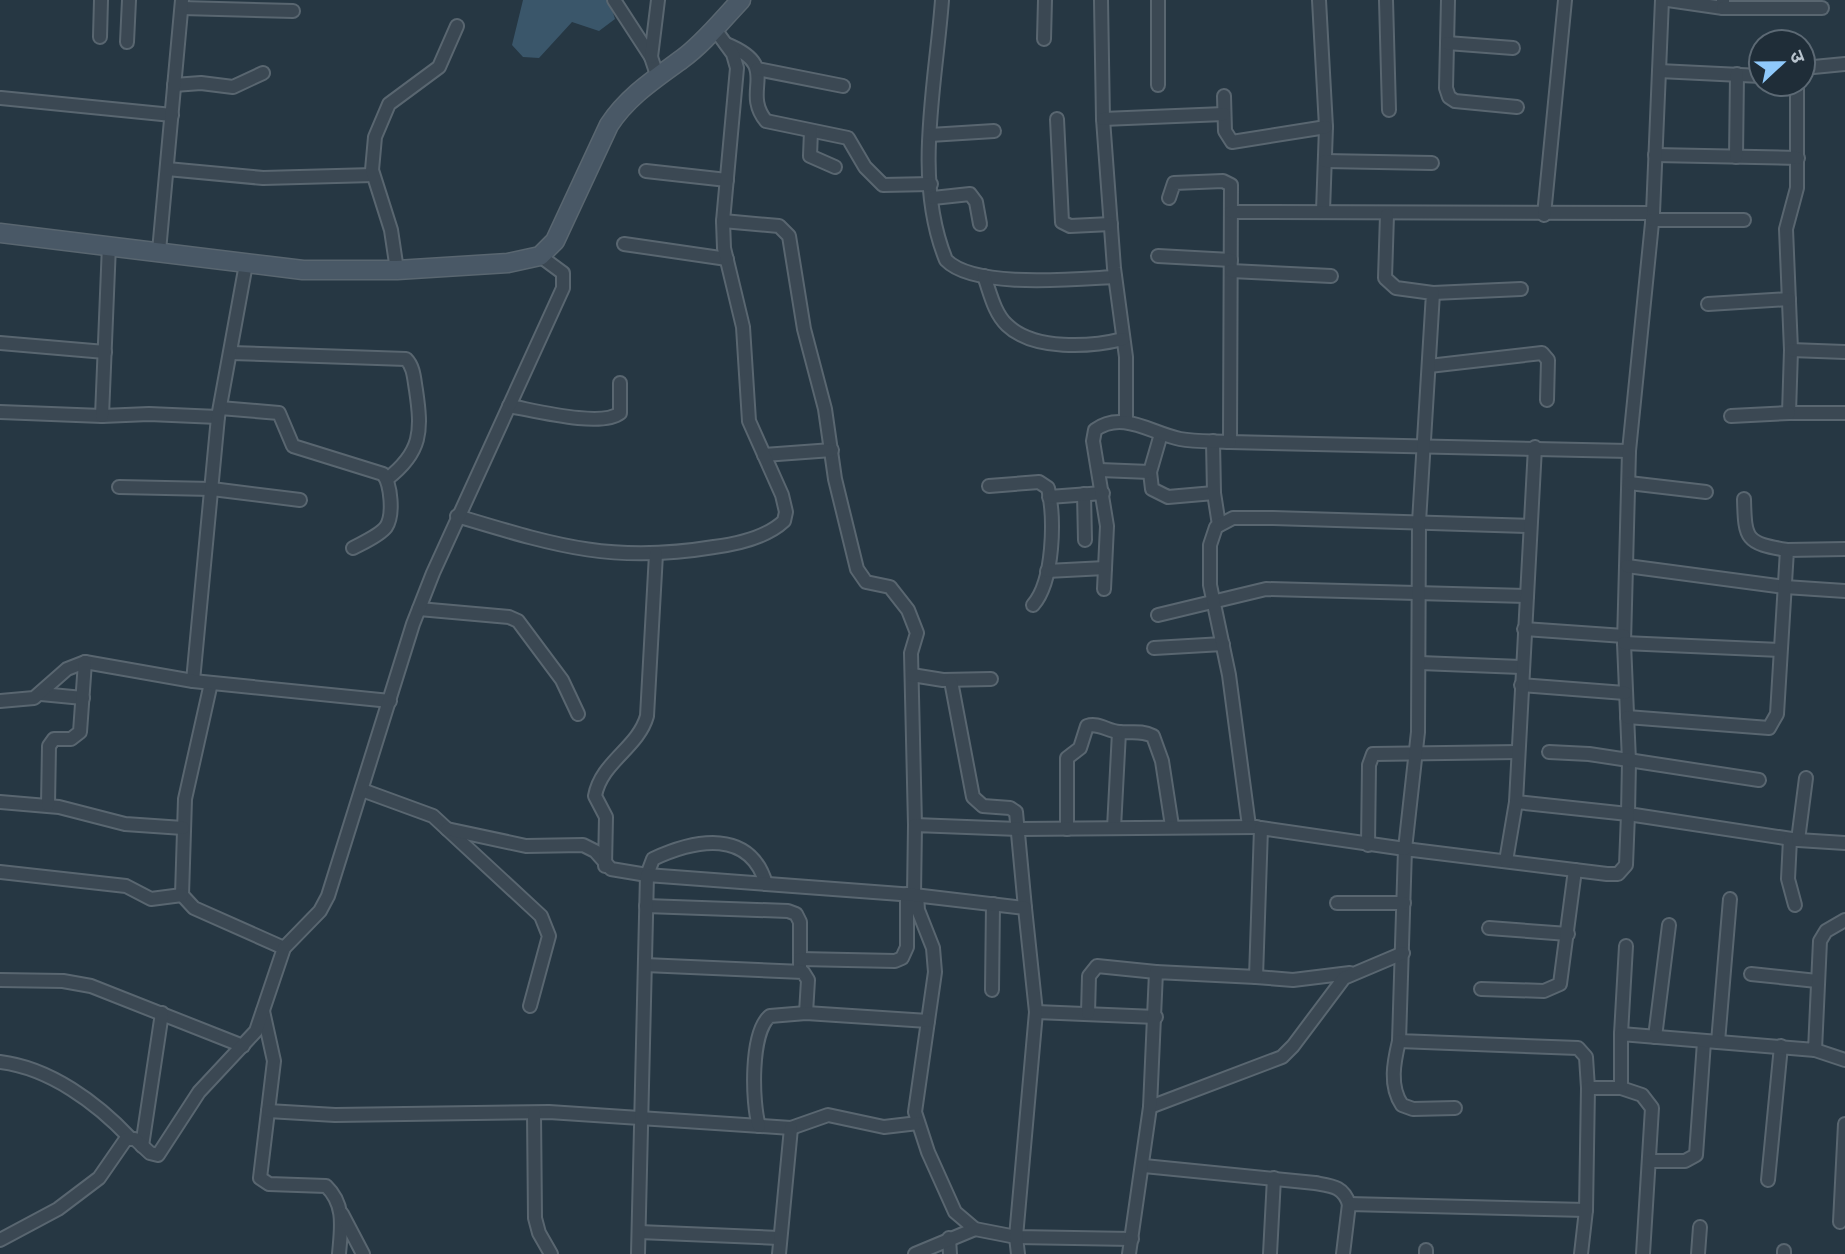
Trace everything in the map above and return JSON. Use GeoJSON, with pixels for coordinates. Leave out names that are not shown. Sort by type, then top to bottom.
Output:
{"type":"FeatureCollection","features":[{"type":"Feature","properties":{"kind":"street"},"geometry":{"type":"LineString","coordinates":[[100,37],[101,0]]}},
{"type":"Feature","properties":{"kind":"street"},"geometry":{"type":"LineString","coordinates":[[127,42],[129,0]]}},
{"type":"Feature","properties":{"kind":"street"},"geometry":{"type":"LineString","coordinates":[[614,0],[651,57],[657,75]]}},
{"type":"Feature","properties":{"kind":"street"},"geometry":{"type":"LineString","coordinates":[[651,57],[658,0]]}},
{"type":"Feature","properties":{"kind":"street"},"geometry":{"type":"LineString","coordinates":[[0,233],[303,270],[397,270],[508,263],[540,256],[555,241],[609,125],[620,109],[657,75],[684,58],[741,0]]}},
{"type":"Feature","properties":{"kind":"street"},"geometry":{"type":"LineString","coordinates":[[942,0],[930,135],[931,184],[946,260],[960,271],[984,276],[1062,279],[1115,277]]}},
{"type":"Feature","properties":{"kind":"street"},"geometry":{"type":"LineString","coordinates":[[1044,39],[1045,0]]}},
{"type":"Feature","properties":{"kind":"street"},"geometry":{"type":"LineString","coordinates":[[1101,0],[1103,119],[1115,277],[1123,339],[1126,422]]}},
{"type":"Feature","properties":{"kind":"street"},"geometry":{"type":"LineString","coordinates":[[1158,0],[1158,85]]}},
{"type":"Feature","properties":{"kind":"street"},"geometry":{"type":"LineString","coordinates":[[1319,0],[1326,127],[1323,211]]}},
{"type":"Feature","properties":{"kind":"street"},"geometry":{"type":"LineString","coordinates":[[1385,0],[1390,110]]}},
{"type":"Feature","properties":{"kind":"street"},"geometry":{"type":"LineString","coordinates":[[1448,0],[1446,88],[1449,97],[1455,101],[1517,107]]}},
{"type":"Feature","properties":{"kind":"street"},"geometry":{"type":"LineString","coordinates":[[1544,215],[1565,0]]}},
{"type":"Feature","properties":{"kind":"street"},"geometry":{"type":"LineString","coordinates":[[915,825],[1020,829],[1255,827],[1368,845],[1607,874],[1623,870],[1629,761],[1624,639],[1629,451],[1652,217],[1662,0]]}},
{"type":"Feature","properties":{"kind":"street"},"geometry":{"type":"LineString","coordinates":[[1668,0],[1822,8]]}},
{"type":"Feature","properties":{"kind":"street"},"geometry":{"type":"LineString","coordinates":[[159,251],[182,4],[293,11]]}},
{"type":"Feature","properties":{"kind":"street"},"geometry":{"type":"LineString","coordinates":[[397,270],[391,230],[373,175],[372,155],[383,115],[397,96],[439,66],[457,26]]}},
{"type":"Feature","properties":{"kind":"street"},"geometry":{"type":"LineString","coordinates":[[457,516],[572,549],[627,555],[727,545],[778,526],[786,512],[782,495],[749,421],[743,327],[727,259],[723,221],[737,68],[733,54],[715,28]]}},
{"type":"Feature","properties":{"kind":"street"},"geometry":{"type":"LineString","coordinates":[[1447,43],[1513,48]]}},
{"type":"Feature","properties":{"kind":"street"},"geometry":{"type":"LineString","coordinates":[[726,44],[747,52],[757,69],[759,108],[766,121],[848,138],[869,173],[883,185],[931,184]]}},
{"type":"Feature","properties":{"kind":"street"},"geometry":{"type":"LineString","coordinates":[[1817,67],[1845,64]]}},
{"type":"Feature","properties":{"kind":"street"},"geometry":{"type":"LineString","coordinates":[[757,69],[843,86]]}},
{"type":"Feature","properties":{"kind":"street"},"geometry":{"type":"LineString","coordinates":[[1659,71],[1747,75]]}},
{"type":"Feature","properties":{"kind":"street"},"geometry":{"type":"LineString","coordinates":[[174,85],[201,83],[233,87],[263,73]]}},
{"type":"Feature","properties":{"kind":"street"},"geometry":{"type":"LineString","coordinates":[[1737,74],[1737,157]]}},
{"type":"Feature","properties":{"kind":"street"},"geometry":{"type":"LineString","coordinates":[[1224,96],[1225,131],[1232,142],[1326,127]]}},
{"type":"Feature","properties":{"kind":"street"},"geometry":{"type":"LineString","coordinates":[[1,98],[172,115]]}},
{"type":"Feature","properties":{"kind":"street"},"geometry":{"type":"LineString","coordinates":[[1789,413],[1791,350],[1786,229],[1797,188],[1797,98]]}},
{"type":"Feature","properties":{"kind":"street"},"geometry":{"type":"LineString","coordinates":[[1103,119],[1224,114]]}},
{"type":"Feature","properties":{"kind":"street"},"geometry":{"type":"LineString","coordinates":[[1057,119],[1062,222],[1070,226],[1111,224]]}},
{"type":"Feature","properties":{"kind":"street"},"geometry":{"type":"LineString","coordinates":[[811,131],[810,156],[835,167]]}},
{"type":"Feature","properties":{"kind":"street"},"geometry":{"type":"LineString","coordinates":[[930,135],[994,131]]}},
{"type":"Feature","properties":{"kind":"street"},"geometry":{"type":"LineString","coordinates":[[1655,155],[1798,158]]}},
{"type":"Feature","properties":{"kind":"street"},"geometry":{"type":"LineString","coordinates":[[1325,161],[1432,163]]}},
{"type":"Feature","properties":{"kind":"street"},"geometry":{"type":"LineString","coordinates":[[167,169],[262,178],[373,175]]}},
{"type":"Feature","properties":{"kind":"street"},"geometry":{"type":"LineString","coordinates":[[646,171],[726,180]]}},
{"type":"Feature","properties":{"kind":"street"},"geometry":{"type":"LineString","coordinates":[[1169,198],[1174,183],[1223,181],[1231,186],[1230,442]]}},
{"type":"Feature","properties":{"kind":"street"},"geometry":{"type":"LineString","coordinates":[[933,198],[970,194],[976,202],[980,224]]}},
{"type":"Feature","properties":{"kind":"street"},"geometry":{"type":"LineString","coordinates":[[1231,212],[1323,211],[1387,215],[1544,215],[1744,220]]}},
{"type":"Feature","properties":{"kind":"street"},"geometry":{"type":"LineString","coordinates":[[1387,215],[1385,278],[1396,288],[1433,293],[1521,289]]}},
{"type":"Feature","properties":{"kind":"street"},"geometry":{"type":"LineString","coordinates":[[645,965],[800,965],[895,961],[902,958],[908,947],[915,825],[912,675],[916,627],[908,610],[890,587],[866,582],[857,569],[825,409],[804,329],[789,236],[779,226],[723,221]]}},
{"type":"Feature","properties":{"kind":"street"},"geometry":{"type":"LineString","coordinates":[[624,244],[727,259]]}},
{"type":"Feature","properties":{"kind":"street"},"geometry":{"type":"LineString","coordinates":[[102,416],[109,245]]}},
{"type":"Feature","properties":{"kind":"street"},"geometry":{"type":"LineString","coordinates":[[0,1062],[28,1070],[86,1098],[107,1114],[130,1138],[158,1155],[199,1091],[256,1031],[284,948],[325,904],[419,609],[457,516],[565,282],[560,269],[540,256]]}},
{"type":"Feature","properties":{"kind":"street"},"geometry":{"type":"LineString","coordinates":[[1158,256],[1331,276]]}},
{"type":"Feature","properties":{"kind":"street"},"geometry":{"type":"LineString","coordinates":[[193,681],[219,413],[246,264]]}},
{"type":"Feature","properties":{"kind":"street"},"geometry":{"type":"LineString","coordinates":[[984,276],[998,313],[1016,332],[1083,347],[1123,339]]}},
{"type":"Feature","properties":{"kind":"street"},"geometry":{"type":"LineString","coordinates":[[1433,293],[1426,445],[1419,522],[1420,663],[1416,752],[1405,849],[1403,953],[1398,994],[1399,1041],[1394,1072],[1396,1097],[1402,1105],[1413,1109],[1455,1108]]}},
{"type":"Feature","properties":{"kind":"street"},"geometry":{"type":"LineString","coordinates":[[1707,303],[1789,299]]}},
{"type":"Feature","properties":{"kind":"street"},"geometry":{"type":"LineString","coordinates":[[0,343],[105,352]]}},
{"type":"Feature","properties":{"kind":"street"},"geometry":{"type":"LineString","coordinates":[[1791,350],[1845,352]]}},
{"type":"Feature","properties":{"kind":"street"},"geometry":{"type":"LineString","coordinates":[[231,353],[406,359],[413,370],[422,428],[416,444],[387,479]]}},
{"type":"Feature","properties":{"kind":"street"},"geometry":{"type":"LineString","coordinates":[[1429,366],[1475,363],[1542,353],[1548,360],[1547,400]]}},
{"type":"Feature","properties":{"kind":"street"},"geometry":{"type":"LineString","coordinates":[[509,407],[556,415],[611,419],[620,413],[620,383]]}},
{"type":"Feature","properties":{"kind":"street"},"geometry":{"type":"LineString","coordinates":[[0,412],[102,416],[279,413],[293,446],[378,471],[387,479],[390,496],[385,528],[353,548]]}},
{"type":"Feature","properties":{"kind":"street"},"geometry":{"type":"LineString","coordinates":[[1731,416],[1845,413]]}},
{"type":"Feature","properties":{"kind":"street"},"geometry":{"type":"LineString","coordinates":[[1104,589],[1107,526],[1100,470],[1093,442],[1095,430],[1113,421],[1126,422],[1183,440],[1629,451]]}},
{"type":"Feature","properties":{"kind":"street"},"geometry":{"type":"LineString","coordinates":[[1161,434],[1150,471],[1152,489],[1161,494],[1214,493]]}},
{"type":"Feature","properties":{"kind":"street"},"geometry":{"type":"LineString","coordinates":[[1213,441],[1214,493],[1219,525],[1210,545],[1208,568],[1255,827],[1256,977]]}},
{"type":"Feature","properties":{"kind":"street"},"geometry":{"type":"LineString","coordinates":[[1506,861],[1516,802],[1521,667],[1535,447]]}},
{"type":"Feature","properties":{"kind":"street"},"geometry":{"type":"LineString","coordinates":[[764,455],[832,450]]}},
{"type":"Feature","properties":{"kind":"street"},"geometry":{"type":"LineString","coordinates":[[1100,470],[1150,471]]}},
{"type":"Feature","properties":{"kind":"street"},"geometry":{"type":"LineString","coordinates":[[989,486],[1039,482],[1048,488],[1051,536],[1047,571],[1042,594],[1033,605]]}},
{"type":"Feature","properties":{"kind":"street"},"geometry":{"type":"LineString","coordinates":[[1629,483],[1706,492]]}},
{"type":"Feature","properties":{"kind":"street"},"geometry":{"type":"LineString","coordinates":[[119,487],[212,489],[300,500]]}},
{"type":"Feature","properties":{"kind":"street"},"geometry":{"type":"LineString","coordinates":[[1049,497],[1103,493]]}},
{"type":"Feature","properties":{"kind":"street"},"geometry":{"type":"LineString","coordinates":[[1084,494],[1085,540]]}},
{"type":"Feature","properties":{"kind":"street"},"geometry":{"type":"LineString","coordinates":[[1744,499],[1745,529],[1751,540],[1759,546],[1787,550],[1845,549]]}},
{"type":"Feature","properties":{"kind":"street"},"geometry":{"type":"LineString","coordinates":[[1219,525],[1233,519],[1259,518],[1530,526]]}},
{"type":"Feature","properties":{"kind":"street"},"geometry":{"type":"LineString","coordinates":[[1627,717],[1769,728],[1777,715],[1787,550]]}},
{"type":"Feature","properties":{"kind":"street"},"geometry":{"type":"LineString","coordinates":[[606,866],[606,817],[595,796],[601,778],[640,735],[647,716],[656,554]]}},
{"type":"Feature","properties":{"kind":"street"},"geometry":{"type":"LineString","coordinates":[[1627,566],[1785,587],[1845,592]]}},
{"type":"Feature","properties":{"kind":"street"},"geometry":{"type":"LineString","coordinates":[[1047,571],[1105,568]]}},
{"type":"Feature","properties":{"kind":"street"},"geometry":{"type":"LineString","coordinates":[[1158,615],[1266,589],[1527,596]]}},
{"type":"Feature","properties":{"kind":"street"},"geometry":{"type":"LineString","coordinates":[[419,609],[509,617],[518,621],[562,680],[578,714]]}},
{"type":"Feature","properties":{"kind":"street"},"geometry":{"type":"LineString","coordinates":[[1524,629],[1780,650]]}},
{"type":"Feature","properties":{"kind":"street"},"geometry":{"type":"LineString","coordinates":[[1154,648],[1223,644]]}},
{"type":"Feature","properties":{"kind":"street"},"geometry":{"type":"LineString","coordinates":[[48,806],[49,746],[54,739],[71,739],[80,732],[85,662]]}},
{"type":"Feature","properties":{"kind":"street"},"geometry":{"type":"LineString","coordinates":[[0,701],[27,701],[41,694],[67,669],[85,662],[193,681],[390,701]]}},
{"type":"Feature","properties":{"kind":"street"},"geometry":{"type":"LineString","coordinates":[[1420,663],[1521,667]]}},
{"type":"Feature","properties":{"kind":"street"},"geometry":{"type":"LineString","coordinates":[[912,675],[951,681],[991,679]]}},
{"type":"Feature","properties":{"kind":"street"},"geometry":{"type":"LineString","coordinates":[[951,681],[973,797],[983,806],[1015,810],[1020,829],[1036,1012],[1016,1237],[1018,1254]]}},
{"type":"Feature","properties":{"kind":"street"},"geometry":{"type":"LineString","coordinates":[[211,683],[187,787],[182,895],[194,908],[284,948]]}},
{"type":"Feature","properties":{"kind":"street"},"geometry":{"type":"LineString","coordinates":[[1521,685],[1625,693]]}},
{"type":"Feature","properties":{"kind":"street"},"geometry":{"type":"LineString","coordinates":[[41,694],[83,698]]}},
{"type":"Feature","properties":{"kind":"street"},"geometry":{"type":"LineString","coordinates":[[1067,829],[1067,758],[1080,748],[1090,724],[1119,732],[1146,732],[1157,743],[1172,826]]}},
{"type":"Feature","properties":{"kind":"street"},"geometry":{"type":"LineString","coordinates":[[1114,828],[1119,732]]}},
{"type":"Feature","properties":{"kind":"street"},"geometry":{"type":"LineString","coordinates":[[1368,845],[1370,758],[1377,753],[1518,752]]}},
{"type":"Feature","properties":{"kind":"street"},"geometry":{"type":"LineString","coordinates":[[1549,752],[1589,754],[1759,780]]}},
{"type":"Feature","properties":{"kind":"street"},"geometry":{"type":"LineString","coordinates":[[1795,905],[1788,879],[1807,778]]}},
{"type":"Feature","properties":{"kind":"street"},"geometry":{"type":"LineString","coordinates":[[362,790],[429,813],[545,922],[549,936],[530,1006]]}},
{"type":"Feature","properties":{"kind":"street"},"geometry":{"type":"LineString","coordinates":[[0,802],[48,806],[117,823],[183,828]]}},
{"type":"Feature","properties":{"kind":"street"},"geometry":{"type":"LineString","coordinates":[[1516,802],[1628,814],[1794,840],[1845,843]]}},
{"type":"Feature","properties":{"kind":"street"},"geometry":{"type":"LineString","coordinates":[[447,829],[526,846],[583,845],[594,851],[606,866],[648,875],[913,895],[1026,908]]}},
{"type":"Feature","properties":{"kind":"street"},"geometry":{"type":"LineString","coordinates":[[638,1254],[646,906],[650,863],[660,856],[717,844],[749,852],[761,866],[766,884]]}},
{"type":"Feature","properties":{"kind":"street"},"geometry":{"type":"LineString","coordinates":[[1481,989],[1553,989],[1563,978],[1575,870]]}},
{"type":"Feature","properties":{"kind":"street"},"geometry":{"type":"LineString","coordinates":[[0,872],[126,886],[145,898],[182,895]]}},
{"type":"Feature","properties":{"kind":"street"},"geometry":{"type":"LineString","coordinates":[[913,895],[935,961],[915,1098],[918,1123],[954,1212],[975,1229],[1016,1237],[1132,1240]]}},
{"type":"Feature","properties":{"kind":"street"},"geometry":{"type":"LineString","coordinates":[[1718,1042],[1730,899]]}},
{"type":"Feature","properties":{"kind":"street"},"geometry":{"type":"LineString","coordinates":[[1338,903],[1404,903]]}},
{"type":"Feature","properties":{"kind":"street"},"geometry":{"type":"LineString","coordinates":[[992,990],[993,904]]}},
{"type":"Feature","properties":{"kind":"street"},"geometry":{"type":"LineString","coordinates":[[646,906],[788,911],[799,917],[800,965],[808,980],[806,1013]]}},
{"type":"Feature","properties":{"kind":"street"},"geometry":{"type":"LineString","coordinates":[[1815,1050],[1820,941],[1826,931],[1845,920]]}},
{"type":"Feature","properties":{"kind":"street"},"geometry":{"type":"LineString","coordinates":[[1656,1037],[1669,925]]}},
{"type":"Feature","properties":{"kind":"street"},"geometry":{"type":"LineString","coordinates":[[1489,928],[1568,934]]}},
{"type":"Feature","properties":{"kind":"street"},"geometry":{"type":"LineString","coordinates":[[1621,1088],[1626,946]]}},
{"type":"Feature","properties":{"kind":"street"},"geometry":{"type":"LineString","coordinates":[[1088,1013],[1089,976],[1097,966],[1293,980],[1350,973],[1403,953]]}},
{"type":"Feature","properties":{"kind":"street"},"geometry":{"type":"LineString","coordinates":[[1129,1254],[1144,1166],[1150,1107],[1156,972]]}},
{"type":"Feature","properties":{"kind":"street"},"geometry":{"type":"LineString","coordinates":[[1150,1107],[1282,1056],[1293,1046],[1350,973]]}},
{"type":"Feature","properties":{"kind":"street"},"geometry":{"type":"LineString","coordinates":[[1751,974],[1817,981]]}},
{"type":"Feature","properties":{"kind":"street"},"geometry":{"type":"LineString","coordinates":[[0,980],[77,983],[162,1013],[243,1046]]}},
{"type":"Feature","properties":{"kind":"street"},"geometry":{"type":"LineString","coordinates":[[263,1010],[274,1050],[260,1178],[269,1184],[320,1183],[326,1186],[334,1193],[341,1213],[363,1254]]}},
{"type":"Feature","properties":{"kind":"street"},"geometry":{"type":"LineString","coordinates":[[1036,1012],[1156,1017]]}},
{"type":"Feature","properties":{"kind":"street"},"geometry":{"type":"LineString","coordinates":[[142,1146],[162,1013]]}},
{"type":"Feature","properties":{"kind":"street"},"geometry":{"type":"LineString","coordinates":[[759,1126],[754,1106],[755,1050],[760,1027],[775,1014],[806,1013],[928,1021]]}},
{"type":"Feature","properties":{"kind":"street"},"geometry":{"type":"LineString","coordinates":[[1621,1034],[1704,1042],[1781,1045],[1815,1050],[1845,1059]]}},
{"type":"Feature","properties":{"kind":"street"},"geometry":{"type":"LineString","coordinates":[[1399,1041],[1578,1048],[1586,1057],[1586,1210],[1581,1254]]}},
{"type":"Feature","properties":{"kind":"street"},"geometry":{"type":"LineString","coordinates":[[1649,1161],[1685,1161],[1696,1155],[1704,1042]]}},
{"type":"Feature","properties":{"kind":"street"},"geometry":{"type":"LineString","coordinates":[[1768,1180],[1781,1045]]}},
{"type":"Feature","properties":{"kind":"street"},"geometry":{"type":"LineString","coordinates":[[1588,1088],[1621,1088],[1642,1095],[1652,1108],[1643,1254]]}},
{"type":"Feature","properties":{"kind":"street"},"geometry":{"type":"LineString","coordinates":[[268,1111],[335,1115],[534,1113],[642,1117],[791,1128],[828,1115],[884,1127],[918,1123]]}},
{"type":"Feature","properties":{"kind":"street"},"geometry":{"type":"LineString","coordinates":[[534,1113],[537,1227],[551,1254]]}},
{"type":"Feature","properties":{"kind":"street"},"geometry":{"type":"LineString","coordinates":[[1840,1222],[1845,1124]]}},
{"type":"Feature","properties":{"kind":"street"},"geometry":{"type":"LineString","coordinates":[[779,1254],[791,1128]]}},
{"type":"Feature","properties":{"kind":"street"},"geometry":{"type":"LineString","coordinates":[[0,1240],[78,1195],[105,1172],[123,1142],[130,1138]]}},
{"type":"Feature","properties":{"kind":"street"},"geometry":{"type":"LineString","coordinates":[[1144,1166],[1338,1187],[1344,1192],[1349,1204],[1343,1254]]}},
{"type":"Feature","properties":{"kind":"street"},"geometry":{"type":"LineString","coordinates":[[1270,1254],[1274,1178]]}},
{"type":"Feature","properties":{"kind":"street"},"geometry":{"type":"LineString","coordinates":[[1349,1204],[1586,1210]]}},
{"type":"Feature","properties":{"kind":"street"},"geometry":{"type":"LineString","coordinates":[[339,1254],[341,1213]]}},
{"type":"Feature","properties":{"kind":"street"},"geometry":{"type":"LineString","coordinates":[[1698,1254],[1700,1227]]}},
{"type":"Feature","properties":{"kind":"street"},"geometry":{"type":"LineString","coordinates":[[915,1254],[975,1229]]}},
{"type":"Feature","properties":{"kind":"street"},"geometry":{"type":"LineString","coordinates":[[639,1232],[779,1238]]}},
{"type":"Feature","properties":{"kind":"street"},"geometry":{"type":"LineString","coordinates":[[949,1238],[950,1254]]}},
{"type":"Feature","properties":{"kind":"water"},"geometry":{"type":"Polygon","coordinates":[[[523,0],[609,0],[615,19],[599,31],[572,22],[539,58],[523,57],[512,45],[523,0]]]}}]}
